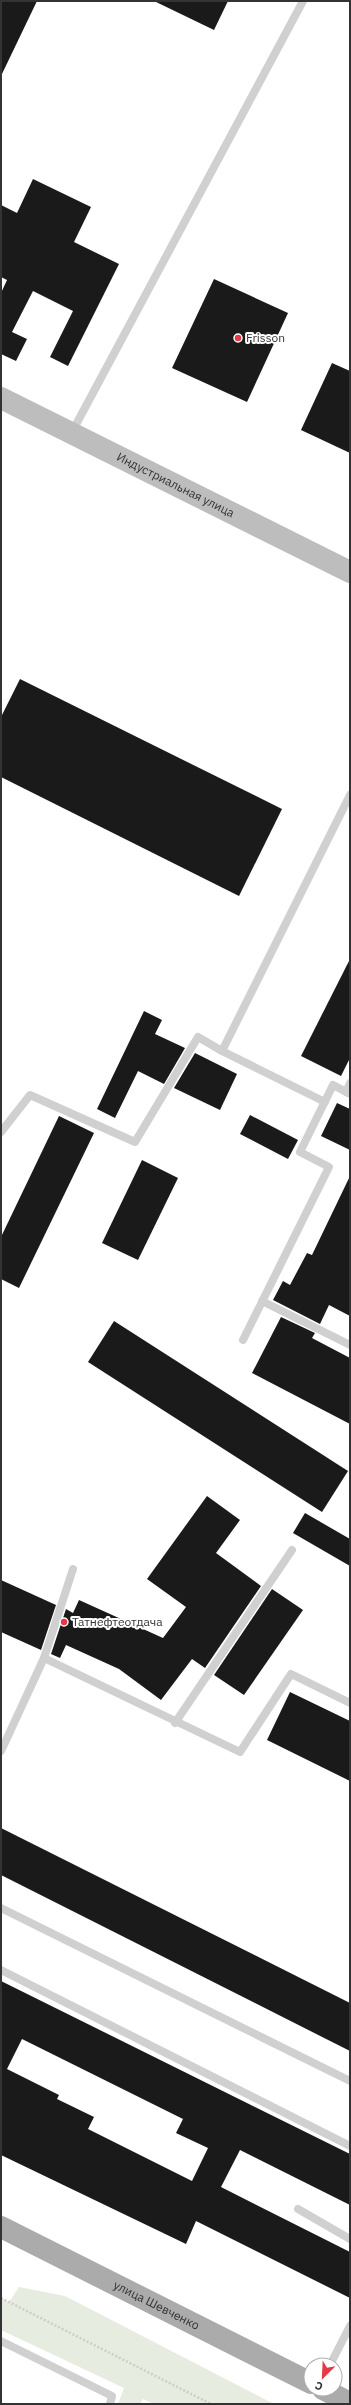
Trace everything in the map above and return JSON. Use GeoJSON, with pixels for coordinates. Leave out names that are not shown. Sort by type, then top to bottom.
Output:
{"type":"FeatureCollection","features":[{"type":"Feature","properties":{"kind":"main road","name":"улица Шевченко"},"geometry":{"type":"LineString","coordinates":[[1,2228],[303,2379]]}},
{"type":"Feature","properties":{"kind":"main road"},"geometry":{"type":"LineString","coordinates":[[340,2397],[350,2402]]}},
{"type":"Feature","properties":{"kind":"street","name":"Индустриальная улица"},"geometry":{"type":"LineString","coordinates":[[1,398],[350,572]]}},
{"type":"Feature","properties":{"kind":"lane"},"geometry":{"type":"LineString","coordinates":[[72,433],[303,1]]}},
{"type":"Feature","properties":{"kind":"lane"},"geometry":{"type":"LineString","coordinates":[[222,1051],[350,795]]}},
{"type":"Feature","properties":{"kind":"lane"},"geometry":{"type":"LineString","coordinates":[[1,1132],[30,1096],[135,1142],[198,1037],[222,1051],[325,1102]]}},
{"type":"Feature","properties":{"kind":"lane"},"geometry":{"type":"LineString","coordinates":[[243,1340],[329,1167],[300,1152],[333,1085],[348,1093],[350,1083]]}},
{"type":"Feature","properties":{"kind":"lane"},"geometry":{"type":"LineString","coordinates":[[262,1301],[350,1344]]}},
{"type":"Feature","properties":{"kind":"lane"},"geometry":{"type":"LineString","coordinates":[[175,1723],[292,1550]]}},
{"type":"Feature","properties":{"kind":"lane"},"geometry":{"type":"LineString","coordinates":[[1,1751],[44,1658],[73,1569]]}},
{"type":"Feature","properties":{"kind":"lane"},"geometry":{"type":"LineString","coordinates":[[44,1658],[175,1723],[240,1752],[291,1674],[350,1703]]}},
{"type":"Feature","properties":{"kind":"lane"},"geometry":{"type":"LineString","coordinates":[[1,1908],[350,2081]]}},
{"type":"Feature","properties":{"kind":"lane"},"geometry":{"type":"LineString","coordinates":[[1,1970],[350,2146]]}},
{"type":"Feature","properties":{"kind":"lane"},"geometry":{"type":"LineString","coordinates":[[298,2209],[350,2239]]}},
{"type":"Feature","properties":{"kind":"lane"},"geometry":{"type":"LineString","coordinates":[[334,2357],[350,2326]]}},
{"type":"Feature","properties":{"kind":"lane"},"geometry":{"type":"LineString","coordinates":[[1,2342],[112,2396],[110,2404]]}},
{"type":"Feature","properties":{"kind":"path"},"geometry":{"type":"LineString","coordinates":[[1,2298],[211,2404]]}},
{"type":"Feature","properties":{"kind":"shaded area"},"geometry":{"type":"Polygon","coordinates":[[[19,2287],[65,2296],[274,2404],[154,2404],[143,2399],[140,2404],[118,2404],[124,2388],[1,2330],[1,2298],[9,2302],[19,2287]]]}},
{"type":"Feature","properties":{"kind":"building"},"geometry":{"type":"Polygon","coordinates":[[[1,1],[37,1],[1,76],[1,1]]]}},
{"type":"Feature","properties":{"kind":"building"},"geometry":{"type":"Polygon","coordinates":[[[154,1],[228,1],[214,30],[154,1]]]}},
{"type":"Feature","properties":{"kind":"building"},"geometry":{"type":"Polygon","coordinates":[[[33,179],[91,207],[74,242],[119,264],[68,366],[50,357],[73,311],[33,291],[12,332],[27,339],[16,361],[1,354],[1,293],[7,280],[1,277],[1,205],[17,213],[33,179]]]}},
{"type":"Feature","properties":{"kind":"building"},"geometry":{"type":"Polygon","coordinates":[[[214,279],[288,313],[247,402],[172,368],[214,279]]]}},
{"type":"Feature","properties":{"kind":"building"},"geometry":{"type":"Polygon","coordinates":[[[332,363],[350,371],[350,453],[301,430],[332,363]]]}},
{"type":"Feature","properties":{"kind":"building"},"geometry":{"type":"Polygon","coordinates":[[[20,679],[282,809],[239,896],[1,777],[1,717],[20,679]]]}},
{"type":"Feature","properties":{"kind":"building"},"geometry":{"type":"Polygon","coordinates":[[[350,959],[350,1058],[341,1076],[301,1056],[350,959]]]}},
{"type":"Feature","properties":{"kind":"building"},"geometry":{"type":"Polygon","coordinates":[[[144,1011],[162,1020],[155,1034],[185,1048],[164,1084],[138,1071],[115,1118],[97,1109],[144,1011]]]}},
{"type":"Feature","properties":{"kind":"building"},"geometry":{"type":"Polygon","coordinates":[[[195,1053],[237,1074],[220,1110],[174,1088],[195,1053]]]}},
{"type":"Feature","properties":{"kind":"building"},"geometry":{"type":"Polygon","coordinates":[[[337,1103],[350,1109],[350,1150],[321,1136],[337,1103]]]}},
{"type":"Feature","properties":{"kind":"building"},"geometry":{"type":"Polygon","coordinates":[[[250,1115],[298,1140],[288,1159],[240,1134],[250,1115]]]}},
{"type":"Feature","properties":{"kind":"building"},"geometry":{"type":"Polygon","coordinates":[[[59,1116],[94,1133],[19,1288],[1,1279],[1,1237],[59,1116]]]}},
{"type":"Feature","properties":{"kind":"building"},"geometry":{"type":"Polygon","coordinates":[[[142,1160],[178,1178],[138,1260],[102,1243],[142,1160]]]}},
{"type":"Feature","properties":{"kind":"building"},"geometry":{"type":"Polygon","coordinates":[[[350,1176],[350,1316],[329,1305],[320,1324],[273,1300],[283,1281],[290,1285],[307,1253],[312,1255],[350,1176]]]}},
{"type":"Feature","properties":{"kind":"building"},"geometry":{"type":"Polygon","coordinates":[[[281,1317],[315,1333],[312,1338],[350,1358],[350,1424],[252,1373],[281,1317]]]}},
{"type":"Feature","properties":{"kind":"building"},"geometry":{"type":"Polygon","coordinates":[[[114,1321],[348,1471],[322,1512],[88,1362],[114,1321]]]}},
{"type":"Feature","properties":{"kind":"building"},"geometry":{"type":"Polygon","coordinates":[[[207,1496],[240,1520],[216,1553],[261,1586],[205,1668],[192,1659],[161,1700],[119,1669],[66,1645],[60,1658],[51,1654],[66,1609],[73,1613],[79,1600],[163,1638],[186,1607],[147,1579],[207,1496]]]}},
{"type":"Feature","properties":{"kind":"building"},"geometry":{"type":"Polygon","coordinates":[[[305,1513],[350,1539],[350,1566],[293,1533],[305,1513]]]}},
{"type":"Feature","properties":{"kind":"building"},"geometry":{"type":"Polygon","coordinates":[[[1,1580],[56,1605],[41,1650],[1,1632],[1,1580]]]}},
{"type":"Feature","properties":{"kind":"building"},"geometry":{"type":"Polygon","coordinates":[[[272,1589],[303,1610],[244,1695],[214,1675],[272,1589]]]}},
{"type":"Feature","properties":{"kind":"building"},"geometry":{"type":"Polygon","coordinates":[[[290,1692],[350,1721],[350,1781],[267,1740],[290,1692]]]}},
{"type":"Feature","properties":{"kind":"building"},"geometry":{"type":"Polygon","coordinates":[[[1,1828],[350,2003],[350,2051],[1,1875],[1,1828]]]}},
{"type":"Feature","properties":{"kind":"building"},"geometry":{"type":"Polygon","coordinates":[[[1,1981],[350,2154],[350,2205],[240,2150],[221,2187],[350,2252],[350,2298],[196,2221],[186,2244],[1,2155],[1,1981]],[[22,2039],[7,2069],[59,2095],[57,2099],[94,2117],[88,2129],[192,2181],[208,2148],[176,2133],[183,2119],[22,2039]]]}},
{"type":"Feature","properties":{"kind":"place","name":"Frisson"},"geometry":{"type":"Point","coordinates":[238,338]}},
{"type":"Feature","properties":{"kind":"place","name":"Татнефтеотдача"},"geometry":{"type":"Point","coordinates":[64,1622]}}]}
